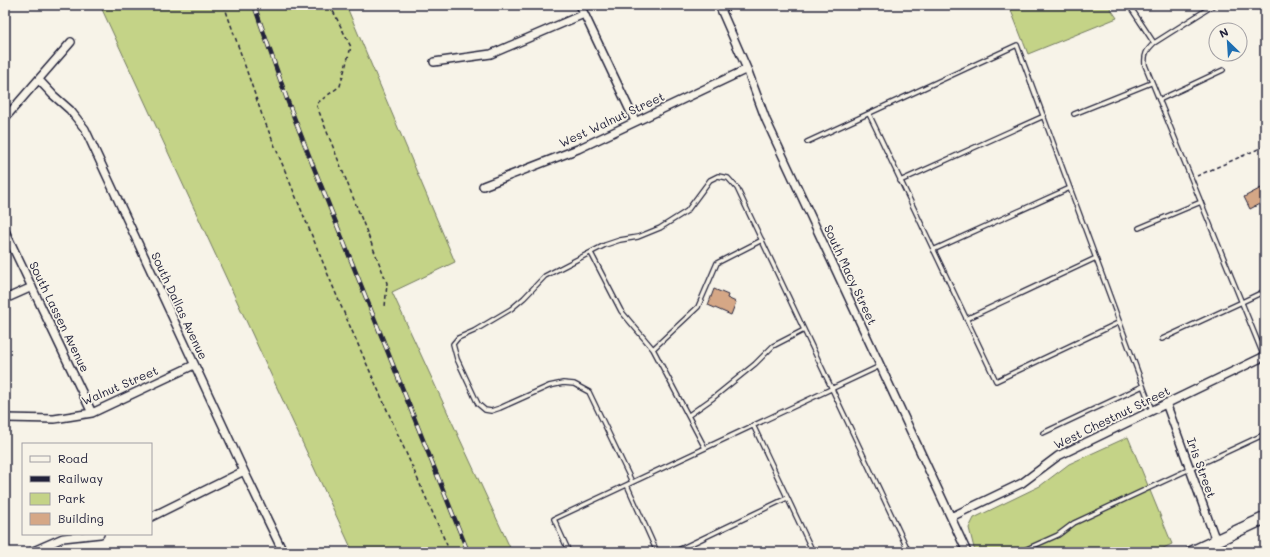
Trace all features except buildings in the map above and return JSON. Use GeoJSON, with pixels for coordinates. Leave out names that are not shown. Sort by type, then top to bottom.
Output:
{"type":"FeatureCollection","features":[{"type":"Feature","properties":{"kind":"main road"},"geometry":{"type":"LineString","coordinates":[[1192,552],[1265,518]]}},
{"type":"Feature","properties":{"kind":"street"},"geometry":{"type":"LineString","coordinates":[[580,5],[635,121]]}},
{"type":"Feature","properties":{"kind":"street"},"geometry":{"type":"LineString","coordinates":[[720,7],[729,5]]}},
{"type":"Feature","properties":{"kind":"street","name":"South Macy Street"},"geometry":{"type":"LineString","coordinates":[[720,7],[747,69],[766,120],[967,552]]}},
{"type":"Feature","properties":{"kind":"street"},"geometry":{"type":"LineString","coordinates":[[434,62],[491,54],[584,14]]}},
{"type":"Feature","properties":{"kind":"street"},"geometry":{"type":"LineString","coordinates":[[5,118],[71,42]]}},
{"type":"Feature","properties":{"kind":"street","name":"West Walnut Street"},"geometry":{"type":"LineString","coordinates":[[483,186],[578,149],[747,69]]}},
{"type":"Feature","properties":{"kind":"street","name":"South Dallas Avenue"},"geometry":{"type":"LineString","coordinates":[[39,80],[70,110],[85,129],[194,365],[283,552]]}},
{"type":"Feature","properties":{"kind":"street","name":"South Lassen Avenue"},"geometry":{"type":"LineString","coordinates":[[5,231],[92,413]]}},
{"type":"Feature","properties":{"kind":"street"},"geometry":{"type":"LineString","coordinates":[[5,299],[32,287]]}},
{"type":"Feature","properties":{"kind":"street","name":"West Chestnut Street"},"geometry":{"type":"LineString","coordinates":[[951,517],[1022,483],[1058,456],[1264,357]]}},
{"type":"Feature","properties":{"kind":"street","name":"Walnut Street"},"geometry":{"type":"LineString","coordinates":[[5,418],[54,419],[92,413],[194,365]]}},
{"type":"Feature","properties":{"kind":"street","name":"Iris Street"},"geometry":{"type":"LineString","coordinates":[[1166,403],[1216,541]]}},
{"type":"Feature","properties":{"kind":"street"},"geometry":{"type":"LineString","coordinates":[[152,517],[244,471]]}},
{"type":"Feature","properties":{"kind":"street"},"geometry":{"type":"LineString","coordinates":[[31,552],[63,538],[91,535]]}},
{"type":"Feature","properties":{"kind":"lane"},"geometry":{"type":"LineString","coordinates":[[1129,5],[1154,43]]}},
{"type":"Feature","properties":{"kind":"lane"},"geometry":{"type":"LineString","coordinates":[[1214,5],[1154,43],[1146,51],[1144,58],[1151,83],[1264,357]]}},
{"type":"Feature","properties":{"kind":"lane"},"geometry":{"type":"LineString","coordinates":[[807,142],[1017,46],[1152,410]]}},
{"type":"Feature","properties":{"kind":"lane"},"geometry":{"type":"LineString","coordinates":[[1159,100],[1223,70]]}},
{"type":"Feature","properties":{"kind":"lane"},"geometry":{"type":"LineString","coordinates":[[1074,114],[1151,83]]}},
{"type":"Feature","properties":{"kind":"lane"},"geometry":{"type":"LineString","coordinates":[[869,114],[996,381],[1120,322]]}},
{"type":"Feature","properties":{"kind":"lane"},"geometry":{"type":"LineString","coordinates":[[900,180],[1044,116]]}},
{"type":"Feature","properties":{"kind":"lane"},"geometry":{"type":"LineString","coordinates":[[632,482],[589,392],[574,384],[563,383],[549,386],[500,408],[491,411],[485,410],[478,404],[457,359],[453,344],[458,338],[474,331],[511,309],[545,276],[605,245],[620,240],[638,237],[660,228],[687,210],[710,180],[718,176],[728,178],[737,188],[833,388],[909,552]]}},
{"type":"Feature","properties":{"kind":"lane"},"geometry":{"type":"LineString","coordinates":[[933,250],[1070,188]]}},
{"type":"Feature","properties":{"kind":"lane"},"geometry":{"type":"LineString","coordinates":[[1139,228],[1201,202]]}},
{"type":"Feature","properties":{"kind":"lane"},"geometry":{"type":"LineString","coordinates":[[653,349],[698,307],[717,263],[762,240]]}},
{"type":"Feature","properties":{"kind":"lane"},"geometry":{"type":"LineString","coordinates":[[592,253],[621,311],[653,349],[705,448]]}},
{"type":"Feature","properties":{"kind":"lane"},"geometry":{"type":"LineString","coordinates":[[966,319],[1096,258]]}},
{"type":"Feature","properties":{"kind":"lane"},"geometry":{"type":"LineString","coordinates":[[1162,339],[1265,291]]}},
{"type":"Feature","properties":{"kind":"lane"},"geometry":{"type":"LineString","coordinates":[[689,415],[713,398],[755,364],[773,346],[804,330]]}},
{"type":"Feature","properties":{"kind":"lane"},"geometry":{"type":"LineString","coordinates":[[569,552],[554,519],[880,366]]}},
{"type":"Feature","properties":{"kind":"lane"},"geometry":{"type":"LineString","coordinates":[[1043,433],[1143,386]]}},
{"type":"Feature","properties":{"kind":"lane"},"geometry":{"type":"LineString","coordinates":[[753,425],[813,552]]}},
{"type":"Feature","properties":{"kind":"lane"},"geometry":{"type":"LineString","coordinates":[[1020,552],[1058,534],[1074,524],[1265,434]]}},
{"type":"Feature","properties":{"kind":"lane"},"geometry":{"type":"LineString","coordinates":[[627,485],[657,552]]}},
{"type":"Feature","properties":{"kind":"lane"},"geometry":{"type":"LineString","coordinates":[[674,552],[787,498]]}},
{"type":"Feature","properties":{"kind":"path"},"geometry":{"type":"LineString","coordinates":[[224,5],[262,116],[341,306],[450,552]]}},
{"type":"Feature","properties":{"kind":"path"},"geometry":{"type":"LineString","coordinates":[[330,5],[351,47],[340,86],[316,104],[387,282],[385,307]]}},
{"type":"Feature","properties":{"kind":"path"},"geometry":{"type":"LineString","coordinates":[[1191,178],[1265,146]]}},
{"type":"Feature","properties":{"kind":"green space"},"geometry":{"type":"Polygon","coordinates":[[[100,5],[346,5],[455,262],[392,292],[512,552],[353,552],[100,5]]]}},
{"type":"Feature","properties":{"kind":"green space"},"geometry":{"type":"Polygon","coordinates":[[[1016,5],[1108,5],[1117,18],[1028,54],[1010,8],[1016,5]]]}},
{"type":"Feature","properties":{"kind":"green space"},"geometry":{"type":"Polygon","coordinates":[[[1128,437],[1172,544],[1155,552],[976,552],[969,528],[974,518],[1040,486],[1069,464],[1128,437]]]}},
{"type":"Feature","properties":{"kind":"railway"},"geometry":{"type":"LineString","coordinates":[[254,5],[288,102],[468,552]]}}]}
